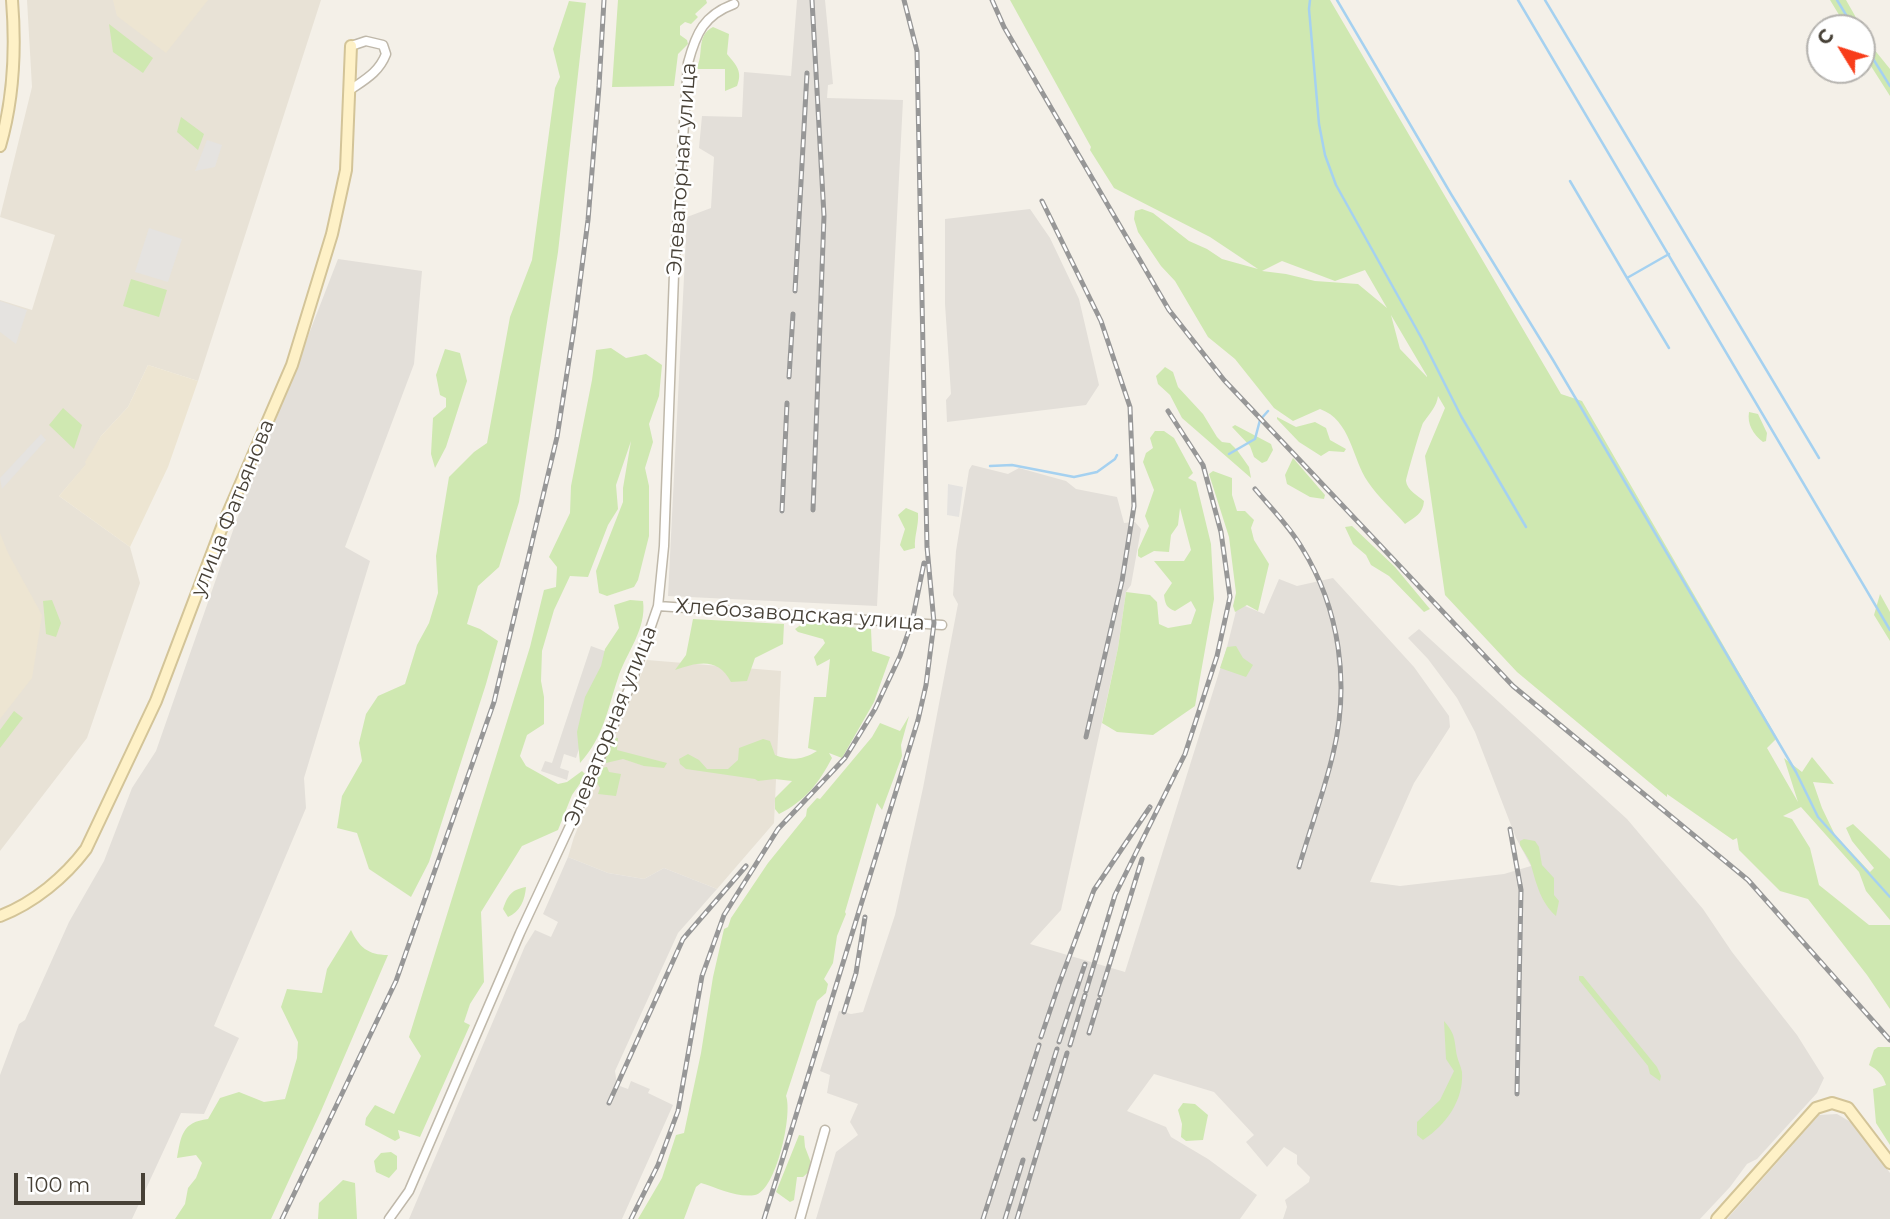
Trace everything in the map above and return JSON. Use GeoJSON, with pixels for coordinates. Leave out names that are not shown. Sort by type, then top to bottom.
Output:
{"type":"FeatureCollection","features":[{"type":"Feature","properties":{"kind":"street"},"geometry":{"type":"LineString","coordinates":[[0,146],[13,82],[15,37],[12,0]]}},
{"type":"Feature","properties":{"kind":"street","name":"Элеваторная улица"},"geometry":{"type":"LineString","coordinates":[[388,1219],[409,1191],[520,933],[583,798],[631,684],[658,606],[664,546],[674,274],[688,63],[694,43],[706,21],[718,10],[734,4]]}},
{"type":"Feature","properties":{"kind":"street"},"geometry":{"type":"LineString","coordinates":[[350,90],[376,71],[382,65],[386,54],[383,45],[366,41],[351,46]]}},
{"type":"Feature","properties":{"kind":"street","name":"улица Фатьянова"},"geometry":{"type":"LineString","coordinates":[[0,916],[18,909],[52,884],[86,849],[156,701],[222,527],[292,365],[332,234],[346,170],[351,46]]}},
{"type":"Feature","properties":{"kind":"street","name":"Хлебозаводская улица"},"geometry":{"type":"LineString","coordinates":[[658,606],[942,625]]}},
{"type":"Feature","properties":{"kind":"street"},"geometry":{"type":"LineString","coordinates":[[1717,1219],[1816,1108],[1832,1103],[1848,1108],[1890,1163]]}},
{"type":"Feature","properties":{"kind":"street"},"geometry":{"type":"LineString","coordinates":[[800,1219],[825,1130]]}},
{"type":"Feature","properties":{"kind":"shaded area"},"geometry":{"type":"Polygon","coordinates":[[[27,0],[321,0],[198,381],[148,365],[128,407],[101,436],[87,464],[59,496],[130,547],[140,583],[87,738],[0,851],[0,300],[32,310],[55,235],[0,217],[32,87],[27,0]]]}},
{"type":"Feature","properties":{"kind":"shaded area"},"geometry":{"type":"Polygon","coordinates":[[[113,0],[208,0],[166,53],[117,16],[113,0]]]}},
{"type":"Feature","properties":{"kind":"shaded area"},"geometry":{"type":"Polygon","coordinates":[[[797,0],[825,0],[833,84],[828,85],[827,98],[903,100],[877,606],[668,596],[687,217],[711,208],[714,157],[699,148],[702,116],[742,117],[744,72],[791,76],[797,0]]]}},
{"type":"Feature","properties":{"kind":"shaded area"},"geometry":{"type":"Polygon","coordinates":[[[207,140],[222,145],[215,167],[195,171],[207,140]]]}},
{"type":"Feature","properties":{"kind":"shaded area"},"geometry":{"type":"Polygon","coordinates":[[[1030,209],[1050,238],[1079,299],[1099,385],[1086,405],[947,422],[946,400],[951,394],[945,304],[945,219],[1030,209]]]}},
{"type":"Feature","properties":{"kind":"shaded area"},"geometry":{"type":"Polygon","coordinates":[[[149,228],[182,239],[168,282],[135,272],[149,228]]]}},
{"type":"Feature","properties":{"kind":"shaded area"},"geometry":{"type":"Polygon","coordinates":[[[338,259],[422,271],[414,364],[345,547],[370,561],[304,778],[306,808],[214,1026],[239,1038],[204,1114],[181,1113],[132,1219],[0,1219],[0,1075],[19,1024],[25,1020],[69,922],[104,861],[132,788],[156,751],[237,519],[338,259]]]}},
{"type":"Feature","properties":{"kind":"shaded area"},"geometry":{"type":"Polygon","coordinates":[[[0,301],[27,310],[16,344],[0,332],[0,301]]]}},
{"type":"Feature","properties":{"kind":"shaded area"},"geometry":{"type":"Polygon","coordinates":[[[148,365],[198,381],[168,467],[130,547],[59,496],[86,464],[101,436],[128,407],[148,365]]]}},
{"type":"Feature","properties":{"kind":"shaded area"},"geometry":{"type":"Polygon","coordinates":[[[41,434],[46,440],[2,489],[0,478],[41,434]]]}},
{"type":"Feature","properties":{"kind":"shaded area"},"geometry":{"type":"Polygon","coordinates":[[[972,465],[1008,474],[1019,468],[1066,481],[1076,489],[1117,497],[1124,523],[1135,522],[1141,529],[1061,910],[1030,944],[1125,972],[1227,647],[1238,603],[1264,614],[1279,579],[1297,586],[1333,578],[1414,667],[1449,716],[1450,727],[1414,783],[1370,882],[1400,886],[1504,874],[1531,866],[1516,838],[1475,732],[1457,698],[1428,659],[1408,638],[1419,629],[1627,819],[1703,909],[1732,952],[1797,1035],[1824,1078],[1817,1093],[1757,1159],[1747,1164],[1700,1219],[1283,1219],[1287,1207],[1285,1200],[1309,1182],[1310,1177],[1297,1164],[1297,1155],[1284,1147],[1267,1167],[1246,1142],[1254,1135],[1214,1092],[1154,1074],[1127,1111],[1166,1127],[1171,1137],[1208,1159],[1257,1195],[1240,1219],[816,1219],[836,1152],[858,1135],[850,1122],[858,1104],[827,1093],[830,1075],[820,1071],[839,1011],[851,1014],[863,1012],[895,915],[923,788],[958,604],[953,595],[956,551],[972,465]]]}},
{"type":"Feature","properties":{"kind":"shaded area"},"geometry":{"type":"Polygon","coordinates":[[[948,484],[963,487],[959,517],[947,515],[948,484]]]}},
{"type":"Feature","properties":{"kind":"shaded area"},"geometry":{"type":"Polygon","coordinates":[[[0,533],[42,615],[32,678],[0,719],[0,533]]]}},
{"type":"Feature","properties":{"kind":"shaded area"},"geometry":{"type":"Polygon","coordinates":[[[591,646],[610,653],[576,758],[564,754],[560,768],[569,771],[567,780],[541,771],[545,761],[552,763],[591,646]]]}},
{"type":"Feature","properties":{"kind":"shaded area"},"geometry":{"type":"Polygon","coordinates":[[[647,660],[781,671],[774,823],[717,889],[664,868],[644,879],[608,873],[568,857],[647,660]]]}},
{"type":"Feature","properties":{"kind":"shaded area"},"geometry":{"type":"Polygon","coordinates":[[[568,857],[608,873],[644,879],[664,868],[717,889],[678,933],[615,1071],[617,1085],[628,1089],[631,1081],[650,1089],[648,1093],[673,1105],[622,1219],[409,1219],[525,946],[535,930],[551,937],[558,922],[543,914],[568,857]]]}},
{"type":"Feature","properties":{"kind":"shaded area"},"geometry":{"type":"Polygon","coordinates":[[[1837,1114],[1854,1124],[1890,1173],[1890,1219],[1727,1219],[1819,1115],[1837,1114]]]}},
{"type":"Feature","properties":{"kind":"green space"},"geometry":{"type":"Polygon","coordinates":[[[618,0],[706,0],[707,3],[695,14],[698,17],[691,24],[685,22],[680,26],[680,35],[688,44],[678,54],[674,86],[612,87],[618,0]]]}},
{"type":"Feature","properties":{"kind":"green space"},"geometry":{"type":"Polygon","coordinates":[[[1010,0],[1330,0],[1561,394],[1582,401],[1777,738],[1767,748],[1798,802],[1784,758],[1802,772],[1812,757],[1834,784],[1813,782],[1835,835],[1870,872],[1874,868],[1852,841],[1846,828],[1853,824],[1890,859],[1890,920],[1866,891],[1859,872],[1801,807],[1783,816],[1792,819],[1810,848],[1819,885],[1869,925],[1890,925],[1890,1009],[1808,899],[1780,891],[1739,850],[1737,838],[1733,840],[1667,794],[1667,797],[1517,672],[1445,595],[1425,456],[1445,408],[1438,396],[1435,406],[1423,423],[1406,481],[1411,490],[1424,501],[1422,509],[1405,524],[1368,482],[1345,431],[1330,414],[1320,409],[1293,421],[1274,408],[1235,359],[1208,337],[1175,281],[1161,266],[1138,232],[1134,219],[1135,211],[1142,209],[1153,213],[1189,241],[1222,259],[1258,269],[1210,237],[1114,188],[1090,150],[1091,147],[1010,0]],[[1282,261],[1262,271],[1315,281],[1358,284],[1387,308],[1365,270],[1335,281],[1282,261]],[[1391,315],[1400,349],[1427,377],[1427,376],[1391,315]]]}},
{"type":"Feature","properties":{"kind":"green space"},"geometry":{"type":"Polygon","coordinates":[[[1830,0],[1846,0],[1854,14],[1838,14],[1830,0]]]}},
{"type":"Feature","properties":{"kind":"green space"},"geometry":{"type":"Polygon","coordinates":[[[569,1],[586,3],[558,252],[519,502],[499,567],[478,586],[467,624],[498,641],[429,862],[411,897],[369,869],[357,833],[337,828],[342,796],[362,761],[359,743],[366,714],[378,696],[405,684],[417,645],[429,623],[438,593],[436,556],[449,477],[487,443],[510,317],[532,260],[555,88],[560,77],[553,49],[569,1]]]}},
{"type":"Feature","properties":{"kind":"green space"},"geometry":{"type":"Polygon","coordinates":[[[109,24],[153,58],[143,73],[113,52],[109,24]]]}},
{"type":"Feature","properties":{"kind":"green space"},"geometry":{"type":"Polygon","coordinates":[[[713,27],[729,34],[727,54],[739,72],[737,86],[725,91],[725,69],[696,69],[704,35],[713,27]]]}},
{"type":"Feature","properties":{"kind":"green space"},"geometry":{"type":"Polygon","coordinates":[[[1876,52],[1890,69],[1890,96],[1876,74],[1876,52]]]}},
{"type":"Feature","properties":{"kind":"green space"},"geometry":{"type":"Polygon","coordinates":[[[181,117],[204,134],[198,150],[177,132],[181,117]]]}},
{"type":"Feature","properties":{"kind":"green space"},"geometry":{"type":"Polygon","coordinates":[[[131,279],[167,290],[159,317],[123,306],[131,279]]]}},
{"type":"Feature","properties":{"kind":"green space"},"geometry":{"type":"Polygon","coordinates":[[[611,348],[626,358],[646,354],[662,365],[659,396],[649,424],[653,442],[645,468],[649,486],[649,536],[634,587],[607,596],[599,593],[596,571],[623,502],[631,441],[616,485],[618,509],[608,525],[588,577],[570,576],[554,610],[542,651],[544,724],[527,735],[520,756],[526,766],[558,784],[567,782],[582,771],[586,775],[572,795],[558,830],[522,846],[481,912],[484,982],[470,1004],[464,1022],[470,1025],[420,1137],[398,1130],[400,1138],[395,1141],[365,1125],[366,1118],[375,1105],[394,1114],[421,1056],[409,1037],[530,647],[544,590],[556,587],[557,567],[549,557],[570,513],[571,486],[596,350],[611,348]]]}},
{"type":"Feature","properties":{"kind":"green space"},"geometry":{"type":"Polygon","coordinates":[[[445,349],[460,353],[467,381],[446,447],[435,468],[431,454],[433,418],[446,407],[446,398],[440,395],[436,375],[445,349]]]}},
{"type":"Feature","properties":{"kind":"green space"},"geometry":{"type":"Polygon","coordinates":[[[1165,367],[1173,372],[1178,387],[1203,414],[1217,437],[1237,450],[1249,467],[1251,478],[1182,418],[1170,395],[1158,384],[1156,376],[1165,367]]]}},
{"type":"Feature","properties":{"kind":"green space"},"geometry":{"type":"Polygon","coordinates":[[[63,408],[82,425],[74,449],[49,425],[63,408]]]}},
{"type":"Feature","properties":{"kind":"green space"},"geometry":{"type":"Polygon","coordinates":[[[1749,412],[1758,414],[1767,433],[1766,441],[1763,442],[1756,436],[1749,421],[1749,412]]]}},
{"type":"Feature","properties":{"kind":"green space"},"geometry":{"type":"Polygon","coordinates":[[[1277,417],[1296,427],[1315,422],[1326,428],[1330,440],[1346,449],[1344,452],[1329,451],[1321,456],[1299,442],[1277,417]]]}},
{"type":"Feature","properties":{"kind":"green space"},"geometry":{"type":"Polygon","coordinates":[[[1235,425],[1271,444],[1273,450],[1267,461],[1262,463],[1254,457],[1250,446],[1232,427],[1235,425]]]}},
{"type":"Feature","properties":{"kind":"green space"},"geometry":{"type":"Polygon","coordinates":[[[1155,431],[1164,431],[1174,438],[1193,473],[1188,478],[1196,482],[1211,544],[1214,599],[1195,706],[1153,735],[1117,732],[1102,723],[1118,648],[1126,592],[1150,595],[1157,602],[1159,624],[1168,628],[1191,624],[1196,610],[1191,601],[1175,611],[1168,607],[1164,595],[1172,583],[1154,561],[1184,561],[1191,550],[1180,508],[1178,525],[1171,535],[1169,552],[1154,551],[1141,558],[1138,556],[1149,526],[1145,516],[1154,490],[1143,462],[1146,453],[1153,448],[1150,438],[1155,431]]]}},
{"type":"Feature","properties":{"kind":"green space"},"geometry":{"type":"Polygon","coordinates":[[[1293,458],[1325,495],[1324,499],[1310,497],[1287,484],[1285,475],[1293,458]]]}},
{"type":"Feature","properties":{"kind":"green space"},"geometry":{"type":"Polygon","coordinates":[[[1213,471],[1232,478],[1232,495],[1237,511],[1245,511],[1254,520],[1251,528],[1254,540],[1269,564],[1258,611],[1247,605],[1235,612],[1233,606],[1236,593],[1229,537],[1209,474],[1213,471]]]}},
{"type":"Feature","properties":{"kind":"green space"},"geometry":{"type":"Polygon","coordinates":[[[906,508],[918,513],[918,518],[915,548],[904,551],[900,545],[905,529],[898,515],[906,508]]]}},
{"type":"Feature","properties":{"kind":"green space"},"geometry":{"type":"Polygon","coordinates":[[[1352,526],[1395,567],[1430,609],[1424,612],[1389,576],[1371,565],[1366,555],[1353,544],[1345,527],[1352,526]]]}},
{"type":"Feature","properties":{"kind":"green space"},"geometry":{"type":"Polygon","coordinates":[[[1880,594],[1890,612],[1890,641],[1874,615],[1880,594]]]}},
{"type":"Feature","properties":{"kind":"green space"},"geometry":{"type":"Polygon","coordinates":[[[52,600],[61,623],[56,637],[46,634],[43,601],[52,600]]]}},
{"type":"Feature","properties":{"kind":"green space"},"geometry":{"type":"Polygon","coordinates":[[[630,600],[643,601],[639,631],[622,669],[600,733],[580,763],[577,732],[585,697],[601,666],[605,649],[619,628],[614,605],[630,600]]]}},
{"type":"Feature","properties":{"kind":"green space"},"geometry":{"type":"Polygon","coordinates":[[[693,619],[784,624],[783,644],[755,658],[747,681],[731,682],[720,668],[714,665],[699,664],[675,670],[686,655],[693,619]]]}},
{"type":"Feature","properties":{"kind":"green space"},"geometry":{"type":"Polygon","coordinates":[[[835,623],[871,629],[872,651],[890,657],[874,702],[842,758],[829,753],[832,758],[827,767],[804,797],[779,814],[775,809],[775,798],[792,781],[758,781],[686,769],[680,764],[679,759],[688,754],[699,760],[707,769],[728,769],[738,760],[739,748],[763,739],[770,741],[775,755],[786,758],[802,758],[817,751],[808,748],[814,697],[826,697],[830,659],[817,666],[814,657],[825,643],[823,639],[795,629],[802,624],[835,623]]]}},
{"type":"Feature","properties":{"kind":"green space"},"geometry":{"type":"Polygon","coordinates":[[[1236,646],[1243,658],[1253,665],[1246,677],[1220,668],[1227,647],[1236,646]]]}},
{"type":"Feature","properties":{"kind":"green space"},"geometry":{"type":"Polygon","coordinates":[[[14,711],[23,718],[0,748],[0,730],[14,711]]]}},
{"type":"Feature","properties":{"kind":"green space"},"geometry":{"type":"Polygon","coordinates":[[[909,716],[901,745],[902,756],[882,810],[877,803],[846,914],[837,936],[833,963],[824,979],[828,984],[826,993],[817,1001],[786,1096],[788,1105],[785,1134],[770,1180],[763,1190],[748,1196],[701,1183],[696,1187],[684,1219],[638,1219],[662,1178],[676,1135],[684,1133],[724,929],[728,927],[731,918],[768,863],[806,816],[807,809],[817,798],[820,799],[872,737],[880,723],[900,731],[909,716]]]}},
{"type":"Feature","properties":{"kind":"green space"},"geometry":{"type":"Polygon","coordinates":[[[610,737],[618,738],[617,750],[667,763],[664,768],[644,766],[623,759],[606,763],[604,754],[610,737]]]}},
{"type":"Feature","properties":{"kind":"green space"},"geometry":{"type":"Polygon","coordinates":[[[607,767],[609,772],[621,774],[616,796],[598,794],[600,788],[596,781],[600,768],[607,767]]]}},
{"type":"Feature","properties":{"kind":"green space"},"geometry":{"type":"Polygon","coordinates":[[[1520,841],[1535,841],[1539,847],[1542,865],[1554,878],[1554,895],[1559,901],[1556,916],[1537,886],[1530,862],[1520,845],[1520,841]]]}},
{"type":"Feature","properties":{"kind":"green space"},"geometry":{"type":"Polygon","coordinates":[[[526,887],[521,905],[508,917],[503,909],[509,897],[513,892],[526,887]]]}},
{"type":"Feature","properties":{"kind":"green space"},"geometry":{"type":"Polygon","coordinates":[[[351,930],[365,949],[388,955],[271,1219],[175,1219],[185,1204],[188,1188],[202,1163],[196,1155],[177,1158],[184,1131],[193,1123],[208,1119],[220,1098],[239,1092],[264,1102],[285,1099],[297,1058],[298,1042],[281,1007],[287,989],[322,993],[327,969],[351,930]]]}},
{"type":"Feature","properties":{"kind":"green space"},"geometry":{"type":"Polygon","coordinates":[[[1579,976],[1583,976],[1657,1067],[1660,1081],[1650,1074],[1648,1066],[1579,980],[1579,976]]]}},
{"type":"Feature","properties":{"kind":"green space"},"geometry":{"type":"Polygon","coordinates":[[[1444,1021],[1454,1037],[1462,1082],[1452,1111],[1439,1127],[1423,1140],[1417,1135],[1417,1122],[1440,1100],[1454,1071],[1446,1059],[1444,1021]]]}},
{"type":"Feature","properties":{"kind":"green space"},"geometry":{"type":"Polygon","coordinates":[[[1878,1047],[1890,1047],[1890,1145],[1876,1123],[1873,1089],[1886,1085],[1880,1073],[1869,1065],[1874,1050],[1878,1047]]]}},
{"type":"Feature","properties":{"kind":"green space"},"geometry":{"type":"Polygon","coordinates":[[[1183,1103],[1195,1104],[1208,1115],[1203,1140],[1186,1141],[1181,1137],[1182,1124],[1178,1110],[1183,1103]]]}},
{"type":"Feature","properties":{"kind":"green space"},"geometry":{"type":"Polygon","coordinates":[[[799,1135],[804,1136],[813,1168],[803,1177],[797,1177],[794,1200],[790,1202],[776,1192],[799,1135]]]}},
{"type":"Feature","properties":{"kind":"green space"},"geometry":{"type":"Polygon","coordinates":[[[391,1152],[397,1156],[397,1169],[389,1178],[376,1172],[374,1161],[381,1153],[391,1152]]]}},
{"type":"Feature","properties":{"kind":"green space"},"geometry":{"type":"Polygon","coordinates":[[[343,1180],[355,1183],[357,1219],[318,1219],[319,1203],[343,1180]]]}},
{"type":"Feature","properties":{"kind":"waterway"},"geometry":{"type":"LineString","coordinates":[[1310,0],[1319,124],[1325,155],[1336,185],[1422,339],[1461,416],[1526,527]]}},
{"type":"Feature","properties":{"kind":"waterway"},"geometry":{"type":"LineString","coordinates":[[1337,0],[1796,772],[1818,817],[1890,897]]}},
{"type":"Feature","properties":{"kind":"waterway"},"geometry":{"type":"LineString","coordinates":[[1518,0],[1890,630]]}},
{"type":"Feature","properties":{"kind":"waterway"},"geometry":{"type":"LineString","coordinates":[[1545,0],[1819,458]]}},
{"type":"Feature","properties":{"kind":"waterway"},"geometry":{"type":"LineString","coordinates":[[1837,0],[1846,14]]}},
{"type":"Feature","properties":{"kind":"waterway"},"geometry":{"type":"LineString","coordinates":[[1876,64],[1890,86]]}},
{"type":"Feature","properties":{"kind":"waterway"},"geometry":{"type":"LineString","coordinates":[[1570,181],[1627,278]]}},
{"type":"Feature","properties":{"kind":"waterway"},"geometry":{"type":"LineString","coordinates":[[1669,254],[1627,278],[1669,348]]}},
{"type":"Feature","properties":{"kind":"waterway"},"geometry":{"type":"LineString","coordinates":[[1229,454],[1255,439],[1260,420],[1268,411]]}},
{"type":"Feature","properties":{"kind":"waterway"},"geometry":{"type":"LineString","coordinates":[[990,466],[1012,465],[1074,477],[1097,472],[1117,455]]}},
{"type":"Feature","properties":{"kind":"railway"},"geometry":{"type":"LineString","coordinates":[[282,1219],[396,981],[494,702],[557,437],[588,220],[604,0]]}},
{"type":"Feature","properties":{"kind":"railway"},"geometry":{"type":"LineString","coordinates":[[812,0],[824,216],[813,510]]}},
{"type":"Feature","properties":{"kind":"railway"},"geometry":{"type":"LineString","coordinates":[[764,1219],[918,720],[926,685],[934,623],[927,547],[917,51],[904,0]]}},
{"type":"Feature","properties":{"kind":"railway"},"geometry":{"type":"LineString","coordinates":[[992,0],[1004,27],[1169,310],[1224,380],[1513,686],[1748,880],[1890,1040]]}},
{"type":"Feature","properties":{"kind":"railway"},"geometry":{"type":"LineString","coordinates":[[795,291],[807,73]]}},
{"type":"Feature","properties":{"kind":"railway"},"geometry":{"type":"LineString","coordinates":[[1042,201],[1101,321],[1130,407],[1134,506],[1122,581],[1086,737]]}},
{"type":"Feature","properties":{"kind":"railway"},"geometry":{"type":"LineString","coordinates":[[789,377],[793,314]]}},
{"type":"Feature","properties":{"kind":"railway"},"geometry":{"type":"LineString","coordinates":[[782,511],[787,403]]}},
{"type":"Feature","properties":{"kind":"railway"},"geometry":{"type":"LineString","coordinates":[[1086,991],[1115,895],[1185,754],[1217,656],[1230,597],[1221,532],[1203,465],[1168,411]]}},
{"type":"Feature","properties":{"kind":"railway"},"geometry":{"type":"LineString","coordinates":[[1255,489],[1292,533],[1315,571],[1333,622],[1338,648],[1341,674],[1338,728],[1333,754],[1299,867]]}},
{"type":"Feature","properties":{"kind":"railway"},"geometry":{"type":"LineString","coordinates":[[631,1219],[658,1165],[678,1111],[702,976],[724,915],[778,829],[845,758],[875,709],[900,656],[912,622],[924,563]]}},
{"type":"Feature","properties":{"kind":"railway"},"geometry":{"type":"LineString","coordinates":[[1041,1037],[1094,890],[1150,807]]}},
{"type":"Feature","properties":{"kind":"railway"},"geometry":{"type":"LineString","coordinates":[[1510,829],[1521,890],[1517,1094]]}},
{"type":"Feature","properties":{"kind":"railway"},"geometry":{"type":"LineString","coordinates":[[1100,995],[1142,859]]}},
{"type":"Feature","properties":{"kind":"railway"},"geometry":{"type":"LineString","coordinates":[[609,1103],[683,939],[746,866]]}},
{"type":"Feature","properties":{"kind":"railway"},"geometry":{"type":"LineString","coordinates":[[844,1012],[856,973],[865,917]]}},
{"type":"Feature","properties":{"kind":"railway"},"geometry":{"type":"LineString","coordinates":[[1059,1042],[1085,964]]}},
{"type":"Feature","properties":{"kind":"railway"},"geometry":{"type":"LineString","coordinates":[[1070,1045],[1085,995]]}},
{"type":"Feature","properties":{"kind":"railway"},"geometry":{"type":"LineString","coordinates":[[1089,1033],[1099,1000]]}},
{"type":"Feature","properties":{"kind":"railway"},"geometry":{"type":"LineString","coordinates":[[983,1219],[1039,1045]]}},
{"type":"Feature","properties":{"kind":"railway"},"geometry":{"type":"LineString","coordinates":[[1035,1119],[1057,1049]]}},
{"type":"Feature","properties":{"kind":"railway"},"geometry":{"type":"LineString","coordinates":[[1017,1219],[1067,1053]]}},
{"type":"Feature","properties":{"kind":"railway"},"geometry":{"type":"LineString","coordinates":[[1005,1219],[1023,1160]]}}]}
